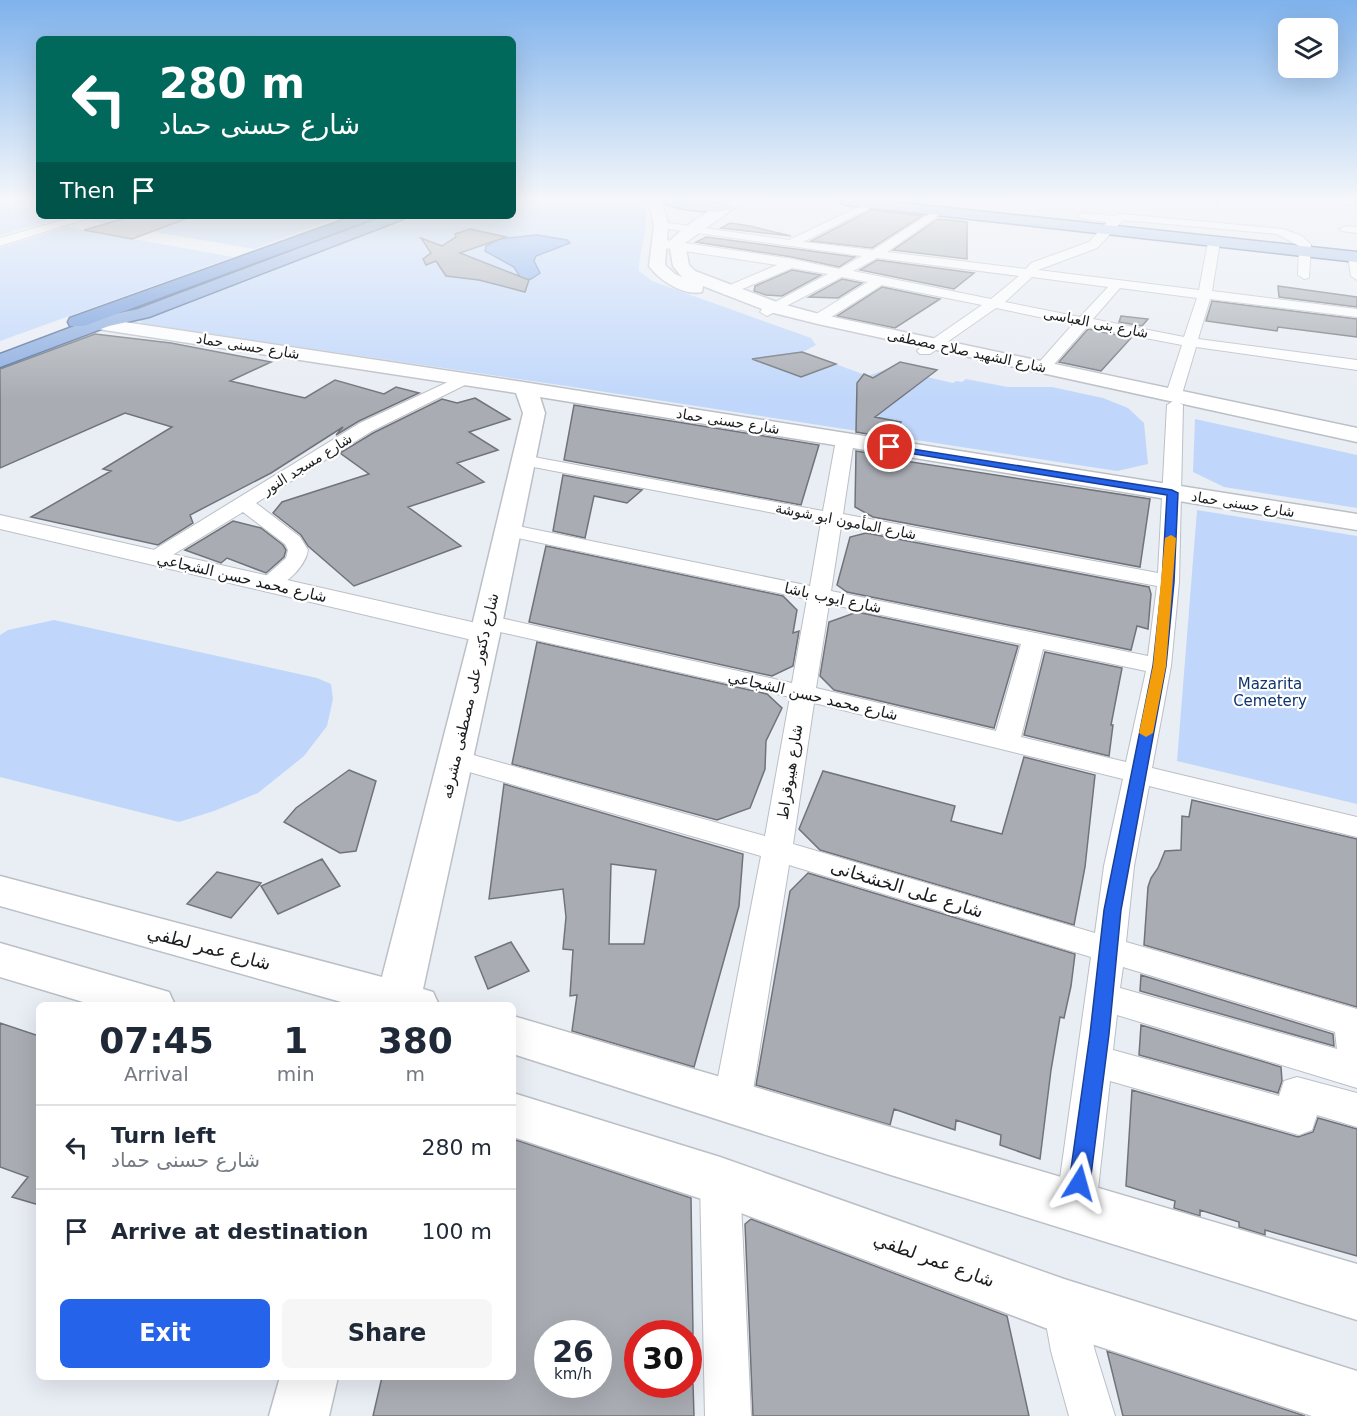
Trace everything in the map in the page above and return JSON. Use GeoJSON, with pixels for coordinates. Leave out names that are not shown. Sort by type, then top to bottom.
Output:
{"type":"FeatureCollection","features":[{"type":"Feature","properties":{"kind":"highway"},"geometry":{"type":"LineString","coordinates":[[93,322],[96,312],[216,267]]}},
{"type":"Feature","properties":{"kind":"highway"},"geometry":{"type":"LineString","coordinates":[[0,361],[235,267]]}},
{"type":"Feature","properties":{"kind":"highway"},"geometry":{"type":"LineString","coordinates":[[0,351],[93,322],[243,267]]}},
{"type":"Feature","properties":{"kind":"highway"},"geometry":{"type":"LineString","coordinates":[[93,322],[142,313],[263,267]]}},
{"type":"Feature","properties":{"kind":"main road","name":"شارع الشهيد صلاح مصطفى"},"geometry":{"type":"LineString","coordinates":[[658,267],[669,278],[814,326],[1357,435]]}},
{"type":"Feature","properties":{"kind":"main road","name":"شارع الشهيد صلاح مصطفى"},"geometry":{"type":"LineString","coordinates":[[681,267],[697,280],[771,310],[818,319],[929,348],[1043,367],[1357,446]]}},
{"type":"Feature","properties":{"kind":"main road","name":"شارع حسنى حماد"},"geometry":{"type":"LineString","coordinates":[[93,322],[523,388],[1357,522]]}},
{"type":"Feature","properties":{"kind":"main road","name":"شارع دكتور على مصطفى مشرفه"},"geometry":{"type":"LineString","coordinates":[[404,1002],[455,759],[534,413],[530,398],[523,388]]}},
{"type":"Feature","properties":{"kind":"main road","name":"شارع عمر لطفي"},"geometry":{"type":"LineString","coordinates":[[0,891],[400,1002]]}},
{"type":"Feature","properties":{"kind":"main road"},"geometry":{"type":"LineString","coordinates":[[0,960],[143,1002]]}},
{"type":"Feature","properties":{"kind":"main road"},"geometry":{"type":"LineString","coordinates":[[516,1036],[732,1104],[1357,1292]]}},
{"type":"Feature","properties":{"kind":"main road","name":"شارع عمر لطفي"},"geometry":{"type":"LineString","coordinates":[[516,1116],[720,1181],[1064,1307],[1357,1401]]}},
{"type":"Feature","properties":{"kind":"main road"},"geometry":{"type":"LineString","coordinates":[[299,1416],[308,1380]]}},
{"type":"Feature","properties":{"kind":"street"},"geometry":{"type":"LineString","coordinates":[[728,291],[783,267]]}},
{"type":"Feature","properties":{"kind":"street","name":"شارع بنى العباسى"},"geometry":{"type":"LineString","coordinates":[[815,267],[881,280],[914,273],[995,303],[1191,342],[1357,365]]}},
{"type":"Feature","properties":{"kind":"street"},"geometry":{"type":"LineString","coordinates":[[771,310],[851,267]]}},
{"type":"Feature","properties":{"kind":"street"},"geometry":{"type":"LineString","coordinates":[[902,267],[914,273],[1028,273],[1117,284],[1202,284],[1357,313]]}},
{"type":"Feature","properties":{"kind":"street"},"geometry":{"type":"LineString","coordinates":[[914,273],[915,267]]}},
{"type":"Feature","properties":{"kind":"street"},"geometry":{"type":"LineString","coordinates":[[929,348],[995,303],[1036,267]]}},
{"type":"Feature","properties":{"kind":"street"},"geometry":{"type":"LineString","coordinates":[[1076,1207],[1119,866],[1159,666],[1168,582],[1175,400],[1191,342],[1207,267]]}},
{"type":"Feature","properties":{"kind":"street"},"geometry":{"type":"LineString","coordinates":[[1304,267],[1304,275]]}},
{"type":"Feature","properties":{"kind":"street"},"geometry":{"type":"LineString","coordinates":[[818,319],[881,280]]}},
{"type":"Feature","properties":{"kind":"street"},"geometry":{"type":"LineString","coordinates":[[1043,367],[1117,284]]}},
{"type":"Feature","properties":{"kind":"street","name":"شارع مسجد النور"},"geometry":{"type":"LineString","coordinates":[[154,558],[366,428],[465,379]]}},
{"type":"Feature","properties":{"kind":"street","name":"شارع هيبوقراط"},"geometry":{"type":"LineString","coordinates":[[732,1104],[804,693],[845,440]]}},
{"type":"Feature","properties":{"kind":"street","name":"شارع المأمون ابو شوشة"},"geometry":{"type":"LineString","coordinates":[[523,460],[1168,582]]}},
{"type":"Feature","properties":{"kind":"street"},"geometry":{"type":"LineString","coordinates":[[244,503],[292,541],[298,550],[296,560],[268,584]]}},
{"type":"Feature","properties":{"kind":"street","name":"شارع محمد حسن الشجاعي"},"geometry":{"type":"LineString","coordinates":[[0,522],[268,584],[804,693],[1357,827]]}},
{"type":"Feature","properties":{"kind":"street","name":"شارع ايوب باشا"},"geometry":{"type":"LineString","coordinates":[[508,530],[1159,666]]}},
{"type":"Feature","properties":{"kind":"street"},"geometry":{"type":"LineString","coordinates":[[1006,742],[1034,640]]}},
{"type":"Feature","properties":{"kind":"street","name":"شارع على الخشخانى"},"geometry":{"type":"LineString","coordinates":[[455,759],[777,850],[1354,1023]]}},
{"type":"Feature","properties":{"kind":"street"},"geometry":{"type":"LineString","coordinates":[[1103,997],[1357,1072],[1354,1023]]}},
{"type":"Feature","properties":{"kind":"street"},"geometry":{"type":"LineString","coordinates":[[1096,1061],[1299,1119],[1297,1093],[1357,1110]]}},
{"type":"Feature","properties":{"kind":"street"},"geometry":{"type":"LineString","coordinates":[[720,1181],[728,1416]]}},
{"type":"Feature","properties":{"kind":"street"},"geometry":{"type":"LineString","coordinates":[[1064,1307],[1073,1352],[1092,1416]]}},
{"type":"Feature","properties":{"kind":"green space"},"geometry":{"type":"Polygon","coordinates":[[[0,267],[205,267],[0,341],[0,267]]]}},
{"type":"Feature","properties":{"kind":"green space"},"geometry":{"type":"Polygon","coordinates":[[[272,267],[639,267],[639,271],[652,281],[811,338],[816,345],[803,352],[868,376],[889,368],[953,383],[966,379],[1008,387],[1052,387],[1103,398],[1128,408],[1144,423],[1148,464],[1117,471],[144,324],[138,320],[272,267]]]}},
{"type":"Feature","properties":{"kind":"green space"},"geometry":{"type":"Polygon","coordinates":[[[1195,419],[1357,455],[1357,508],[1224,487],[1193,472],[1195,419]]]}},
{"type":"Feature","properties":{"kind":"green space","name":"Mazarita Cemetery"},"geometry":{"type":"Polygon","coordinates":[[[1197,510],[1357,536],[1357,804],[1177,761],[1197,510]]]}},
{"type":"Feature","properties":{"kind":"green space"},"geometry":{"type":"Polygon","coordinates":[[[54,620],[317,678],[331,684],[333,699],[327,726],[304,756],[258,793],[179,822],[0,777],[0,635],[8,630],[54,620]]]}},
{"type":"Feature","properties":{"kind":"water"},"geometry":{"type":"Polygon","coordinates":[[[514,267],[537,267],[540,273],[531,279],[522,280],[514,267]]]}},
{"type":"Feature","properties":{"kind":"building"},"geometry":{"type":"Polygon","coordinates":[[[440,267],[496,267],[529,280],[525,292],[479,280],[446,276],[440,267]]]}},
{"type":"Feature","properties":{"kind":"building"},"geometry":{"type":"Polygon","coordinates":[[[865,267],[930,267],[974,273],[954,289],[860,270],[865,267]]]}},
{"type":"Feature","properties":{"kind":"building"},"geometry":{"type":"Polygon","coordinates":[[[792,270],[821,275],[782,296],[766,295],[754,291],[755,286],[792,270]]]}},
{"type":"Feature","properties":{"kind":"building"},"geometry":{"type":"Polygon","coordinates":[[[842,279],[862,283],[838,298],[809,297],[842,279]]]}},
{"type":"Feature","properties":{"kind":"building"},"geometry":{"type":"Polygon","coordinates":[[[1278,286],[1357,297],[1357,307],[1279,297],[1278,286]]]}},
{"type":"Feature","properties":{"kind":"building"},"geometry":{"type":"Polygon","coordinates":[[[882,287],[940,299],[895,328],[837,316],[882,287]]]}},
{"type":"Feature","properties":{"kind":"building"},"geometry":{"type":"Polygon","coordinates":[[[1212,301],[1357,319],[1357,337],[1278,327],[1277,331],[1206,321],[1212,301]]]}},
{"type":"Feature","properties":{"kind":"building"},"geometry":{"type":"Polygon","coordinates":[[[1121,316],[1148,319],[1142,326],[1119,322],[1121,316]]]}},
{"type":"Feature","properties":{"kind":"building"},"geometry":{"type":"Polygon","coordinates":[[[1088,329],[1131,338],[1101,371],[1059,362],[1088,329]]]}},
{"type":"Feature","properties":{"kind":"building"},"geometry":{"type":"Polygon","coordinates":[[[95,334],[171,343],[271,362],[230,381],[305,398],[335,380],[384,394],[396,387],[419,393],[359,421],[336,435],[343,427],[271,473],[190,515],[193,523],[158,545],[31,517],[111,471],[103,469],[172,427],[125,413],[0,468],[0,369],[95,334]]]}},
{"type":"Feature","properties":{"kind":"building"},"geometry":{"type":"Polygon","coordinates":[[[802,352],[836,364],[801,377],[752,359],[802,352]]]}},
{"type":"Feature","properties":{"kind":"building"},"geometry":{"type":"Polygon","coordinates":[[[900,362],[937,370],[875,417],[901,422],[891,438],[856,432],[857,383],[864,374],[873,378],[900,362]]]}},
{"type":"Feature","properties":{"kind":"building"},"geometry":{"type":"Polygon","coordinates":[[[475,398],[510,419],[469,432],[498,450],[457,463],[484,482],[408,507],[461,546],[354,586],[308,546],[301,535],[273,513],[282,502],[369,474],[340,453],[373,433],[442,399],[457,403],[475,398]]]}},
{"type":"Feature","properties":{"kind":"building"},"geometry":{"type":"Polygon","coordinates":[[[574,405],[819,445],[801,505],[564,460],[574,405]]]}},
{"type":"Feature","properties":{"kind":"building"},"geometry":{"type":"Polygon","coordinates":[[[856,451],[880,455],[879,457],[1150,499],[1140,567],[873,517],[855,507],[856,451]]]}},
{"type":"Feature","properties":{"kind":"building"},"geometry":{"type":"Polygon","coordinates":[[[563,475],[642,490],[627,503],[594,496],[585,538],[553,531],[563,475]]]}},
{"type":"Feature","properties":{"kind":"building"},"geometry":{"type":"Polygon","coordinates":[[[233,521],[261,528],[283,545],[286,550],[284,557],[266,573],[227,558],[221,563],[185,550],[233,521]]]}},
{"type":"Feature","properties":{"kind":"building"},"geometry":{"type":"Polygon","coordinates":[[[866,533],[1149,587],[1151,594],[1148,629],[1137,626],[1131,650],[847,592],[837,585],[850,537],[866,533]]]}},
{"type":"Feature","properties":{"kind":"building"},"geometry":{"type":"Polygon","coordinates":[[[546,546],[783,596],[797,610],[793,633],[799,631],[793,666],[772,676],[529,622],[546,546]]]}},
{"type":"Feature","properties":{"kind":"building"},"geometry":{"type":"Polygon","coordinates":[[[857,612],[1018,646],[994,728],[834,690],[820,676],[829,622],[857,612]]]}},
{"type":"Feature","properties":{"kind":"building"},"geometry":{"type":"Polygon","coordinates":[[[537,642],[767,694],[782,708],[766,741],[765,769],[750,808],[717,820],[512,764],[537,642]]]}},
{"type":"Feature","properties":{"kind":"building"},"geometry":{"type":"Polygon","coordinates":[[[1045,652],[1122,668],[1111,725],[1113,725],[1109,756],[1024,735],[1045,652]]]}},
{"type":"Feature","properties":{"kind":"building"},"geometry":{"type":"Polygon","coordinates":[[[1024,757],[1095,775],[1085,867],[1074,925],[820,850],[799,829],[823,771],[955,806],[951,821],[1002,834],[1024,757]]]}},
{"type":"Feature","properties":{"kind":"building"},"geometry":{"type":"Polygon","coordinates":[[[349,770],[376,781],[356,851],[340,853],[284,822],[296,808],[349,770]]]}},
{"type":"Feature","properties":{"kind":"building"},"geometry":{"type":"Polygon","coordinates":[[[504,784],[743,854],[739,906],[694,1067],[572,1031],[577,995],[570,996],[573,950],[563,949],[566,917],[563,889],[489,899],[504,784]],[[611,864],[609,944],[644,944],[656,870],[611,864]]]}},
{"type":"Feature","properties":{"kind":"building"},"geometry":{"type":"Polygon","coordinates":[[[1192,800],[1357,839],[1357,1007],[1144,945],[1148,887],[1165,851],[1181,850],[1182,816],[1189,817],[1192,800]]]}},
{"type":"Feature","properties":{"kind":"building"},"geometry":{"type":"Polygon","coordinates":[[[322,859],[340,886],[278,914],[261,886],[322,859]]]}},
{"type":"Feature","properties":{"kind":"building"},"geometry":{"type":"Polygon","coordinates":[[[217,872],[261,883],[231,918],[187,904],[217,872]]]}},
{"type":"Feature","properties":{"kind":"building"},"geometry":{"type":"Polygon","coordinates":[[[808,873],[1075,954],[1064,1018],[1060,1017],[1040,1159],[1000,1145],[1001,1135],[956,1120],[955,1130],[894,1109],[890,1125],[756,1085],[790,891],[808,873]]]}},
{"type":"Feature","properties":{"kind":"building"},"geometry":{"type":"Polygon","coordinates":[[[511,942],[529,971],[488,989],[475,957],[511,942]]]}},
{"type":"Feature","properties":{"kind":"building"},"geometry":{"type":"Polygon","coordinates":[[[1141,975],[1333,1034],[1334,1046],[1140,991],[1141,975]]]}},
{"type":"Feature","properties":{"kind":"building"},"geometry":{"type":"Polygon","coordinates":[[[0,1023],[36,1035],[36,1204],[12,1197],[28,1177],[0,1167],[0,1023]]]}},
{"type":"Feature","properties":{"kind":"building"},"geometry":{"type":"Polygon","coordinates":[[[1141,1025],[1281,1067],[1282,1081],[1278,1093],[1139,1055],[1141,1025]]]}},
{"type":"Feature","properties":{"kind":"building"},"geometry":{"type":"Polygon","coordinates":[[[1132,1090],[1298,1137],[1313,1132],[1318,1118],[1357,1129],[1357,1256],[1265,1230],[1265,1235],[1239,1227],[1239,1222],[1200,1210],[1200,1216],[1174,1208],[1175,1201],[1126,1186],[1132,1090]]]}},
{"type":"Feature","properties":{"kind":"building"},"geometry":{"type":"Polygon","coordinates":[[[516,1140],[691,1198],[693,1320],[624,1320],[624,1398],[693,1398],[694,1416],[373,1416],[381,1380],[516,1380],[516,1140]]]}},
{"type":"Feature","properties":{"kind":"building"},"geometry":{"type":"Polygon","coordinates":[[[751,1219],[1007,1316],[1029,1416],[753,1416],[745,1224],[751,1219]]]}},
{"type":"Feature","properties":{"kind":"building"},"geometry":{"type":"Polygon","coordinates":[[[1107,1351],[1305,1416],[1123,1416],[1107,1351]]]}},
{"type":"Feature","properties":{"kind":"slow traffic"},"geometry":{"type":"LineString","coordinates":[[1146,733],[1159,666],[1171,538]]}},
{"type":"Feature","properties":{"kind":"route"},"geometry":{"type":"LineString","coordinates":[[890,447],[1172,493],[1168,582],[1159,666],[1112,910],[1100,1034],[1079,1183]]}}]}
